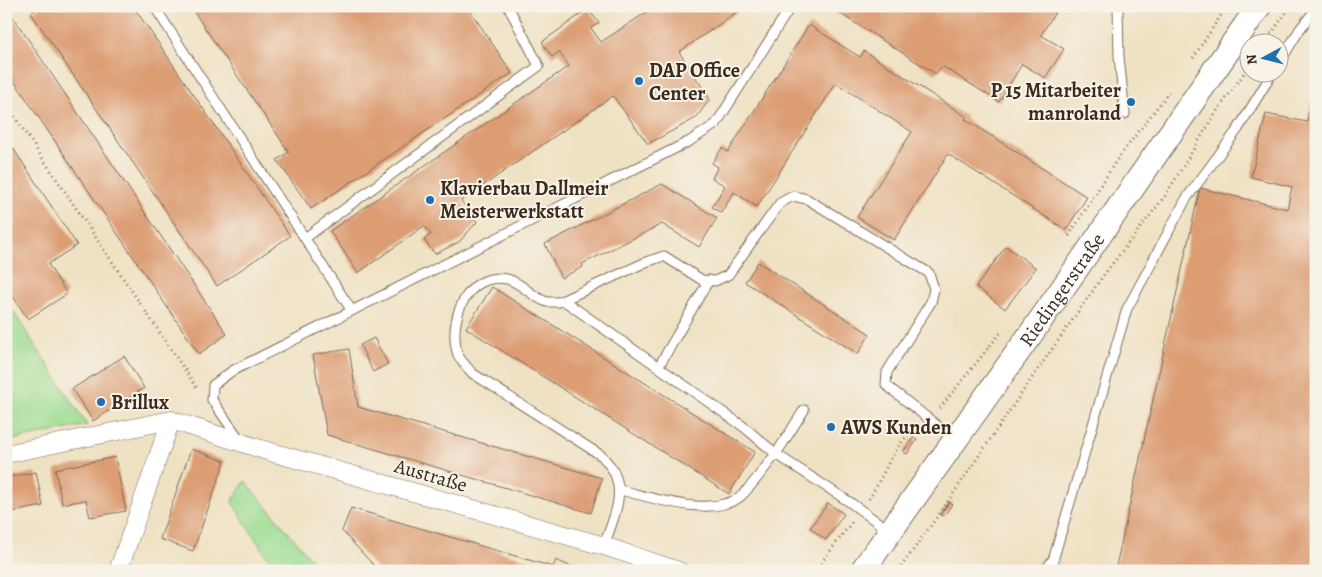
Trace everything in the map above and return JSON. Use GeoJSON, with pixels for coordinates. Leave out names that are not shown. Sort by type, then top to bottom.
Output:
{"type":"FeatureCollection","features":[{"type":"Feature","properties":{"kind":"main road","name":"Riedingerstraße"},"geometry":{"type":"LineString","coordinates":[[862,571],[1187,112],[1259,6]]}},
{"type":"Feature","properties":{"kind":"street","name":"Austraße"},"geometry":{"type":"LineString","coordinates":[[6,454],[170,420],[242,443],[604,546],[679,571]]}},
{"type":"Feature","properties":{"kind":"street"},"geometry":{"type":"LineString","coordinates":[[118,571],[170,420]]}},
{"type":"Feature","properties":{"kind":"lane"},"geometry":{"type":"LineString","coordinates":[[154,6],[352,311]]}},
{"type":"Feature","properties":{"kind":"lane"},"geometry":{"type":"LineString","coordinates":[[305,238],[540,66],[508,6]]}},
{"type":"Feature","properties":{"kind":"lane"},"geometry":{"type":"LineString","coordinates":[[242,443],[212,400],[214,385],[232,371],[690,141],[716,124],[791,6]]}},
{"type":"Feature","properties":{"kind":"lane"},"geometry":{"type":"LineString","coordinates":[[1118,6],[1119,57],[1125,114]]}},
{"type":"Feature","properties":{"kind":"lane"},"geometry":{"type":"LineString","coordinates":[[1290,46],[1316,9]]}},
{"type":"Feature","properties":{"kind":"lane"},"geometry":{"type":"LineString","coordinates":[[1045,571],[1054,557],[1127,309],[1186,199],[1238,129],[1267,82]]}},
{"type":"Feature","properties":{"kind":"lane"},"geometry":{"type":"LineString","coordinates":[[604,546],[620,490],[615,473],[602,456],[472,373],[458,356],[454,330],[458,310],[468,293],[484,281],[497,278],[508,279],[546,302],[558,302],[646,262],[664,256],[702,280],[715,281],[728,276],[780,203],[793,196],[807,199],[929,273],[934,289],[931,302],[887,372],[886,385],[928,420],[956,440]]}},
{"type":"Feature","properties":{"kind":"lane"},"geometry":{"type":"LineString","coordinates":[[659,366],[709,280]]}},
{"type":"Feature","properties":{"kind":"lane"},"geometry":{"type":"LineString","coordinates":[[563,300],[744,427],[776,454],[890,531]]}},
{"type":"Feature","properties":{"kind":"lane"},"geometry":{"type":"LineString","coordinates":[[620,490],[687,505],[723,504],[740,496],[776,454],[804,410]]}},
{"type":"Feature","properties":{"kind":"lane"},"geometry":{"type":"LineString","coordinates":[[1054,557],[1054,571]]}},
{"type":"Feature","properties":{"kind":"path"},"geometry":{"type":"LineString","coordinates":[[1192,59],[1227,6]]}},
{"type":"Feature","properties":{"kind":"path"},"geometry":{"type":"LineString","coordinates":[[1272,32],[1291,6]]}},
{"type":"Feature","properties":{"kind":"path"},"geometry":{"type":"LineString","coordinates":[[898,571],[945,506],[1103,276],[1165,196],[1215,114],[1240,79]]}},
{"type":"Feature","properties":{"kind":"path"},"geometry":{"type":"LineString","coordinates":[[1065,242],[1116,161],[1171,89]]}},
{"type":"Feature","properties":{"kind":"path"},"geometry":{"type":"LineString","coordinates":[[6,104],[196,388],[212,400]]}},
{"type":"Feature","properties":{"kind":"path"},"geometry":{"type":"LineString","coordinates":[[815,571],[878,486],[888,462],[914,428],[928,420],[951,395],[1004,328]]}},
{"type":"Feature","properties":{"kind":"green space"},"geometry":{"type":"Polygon","coordinates":[[[6,301],[87,425],[6,441],[6,301]]]}},
{"type":"Feature","properties":{"kind":"green space"},"geometry":{"type":"Polygon","coordinates":[[[245,481],[321,571],[276,571],[232,502],[245,481]]]}},
{"type":"Feature","properties":{"kind":"building"},"geometry":{"type":"Polygon","coordinates":[[[41,6],[133,6],[290,236],[217,286],[31,13],[41,6]]]}},
{"type":"Feature","properties":{"kind":"building"},"geometry":{"type":"Polygon","coordinates":[[[190,6],[467,6],[512,73],[311,209],[277,160],[289,152],[190,6]]]}},
{"type":"Feature","properties":{"kind":"building"},"geometry":{"type":"Polygon","coordinates":[[[656,6],[746,6],[679,52],[710,99],[696,118],[648,144],[613,96],[461,201],[477,222],[459,242],[435,254],[424,240],[431,234],[424,226],[358,273],[330,231],[569,66],[559,52],[552,57],[542,42],[588,9],[599,23],[591,28],[601,42],[656,6]]]}},
{"type":"Feature","properties":{"kind":"building"},"geometry":{"type":"Polygon","coordinates":[[[828,6],[1059,6],[1041,35],[1064,49],[1045,78],[1022,64],[999,102],[942,66],[936,74],[828,6]]]}},
{"type":"Feature","properties":{"kind":"building"},"geometry":{"type":"Polygon","coordinates":[[[11,14],[227,334],[199,354],[6,69],[6,17],[11,14]]]}},
{"type":"Feature","properties":{"kind":"building"},"geometry":{"type":"Polygon","coordinates":[[[809,25],[860,57],[864,51],[967,117],[965,119],[1087,197],[1066,230],[948,154],[894,240],[857,217],[912,132],[836,83],[757,207],[734,192],[721,213],[712,207],[725,186],[712,178],[718,167],[712,163],[722,148],[728,152],[809,25]]]}},
{"type":"Feature","properties":{"kind":"building"},"geometry":{"type":"Polygon","coordinates":[[[1315,84],[1316,571],[1115,571],[1200,188],[1287,209],[1292,187],[1251,177],[1266,114],[1307,122],[1315,84]]]}},
{"type":"Feature","properties":{"kind":"building"},"geometry":{"type":"Polygon","coordinates":[[[13,148],[77,245],[48,264],[67,294],[28,319],[6,286],[6,153],[13,148]]]}},
{"type":"Feature","properties":{"kind":"building"},"geometry":{"type":"Polygon","coordinates":[[[662,184],[717,218],[699,247],[662,224],[582,264],[583,267],[561,278],[545,244],[662,184]]]}},
{"type":"Feature","properties":{"kind":"building"},"geometry":{"type":"Polygon","coordinates":[[[1006,246],[1036,268],[1005,309],[976,287],[1006,246]]]}},
{"type":"Feature","properties":{"kind":"building"},"geometry":{"type":"Polygon","coordinates":[[[758,262],[870,334],[858,354],[745,282],[758,262]]]}},
{"type":"Feature","properties":{"kind":"building"},"geometry":{"type":"Polygon","coordinates":[[[492,287],[755,452],[729,494],[466,328],[492,287]]]}},
{"type":"Feature","properties":{"kind":"building"},"geometry":{"type":"Polygon","coordinates":[[[374,338],[388,364],[373,372],[360,345],[374,338]]]}},
{"type":"Feature","properties":{"kind":"building"},"geometry":{"type":"Polygon","coordinates":[[[349,349],[358,407],[602,478],[591,513],[327,435],[313,355],[349,349]]]}},
{"type":"Feature","properties":{"kind":"building"},"geometry":{"type":"Polygon","coordinates":[[[124,356],[144,388],[93,421],[72,389],[124,356]]]}},
{"type":"Feature","properties":{"kind":"building"},"geometry":{"type":"Polygon","coordinates":[[[913,438],[917,440],[907,454],[903,452],[913,438]]]}},
{"type":"Feature","properties":{"kind":"building"},"geometry":{"type":"Polygon","coordinates":[[[191,449],[225,461],[193,551],[160,539],[191,449]]]}},
{"type":"Feature","properties":{"kind":"building"},"geometry":{"type":"Polygon","coordinates":[[[115,457],[126,511],[90,517],[86,500],[62,504],[55,469],[115,457]]]}},
{"type":"Feature","properties":{"kind":"building"},"geometry":{"type":"Polygon","coordinates":[[[36,472],[43,506],[6,513],[6,478],[36,472]]]}},
{"type":"Feature","properties":{"kind":"building"},"geometry":{"type":"Polygon","coordinates":[[[949,502],[952,504],[944,516],[940,515],[949,502]]]}},
{"type":"Feature","properties":{"kind":"building"},"geometry":{"type":"Polygon","coordinates":[[[828,503],[844,514],[826,540],[810,528],[828,503]]]}},
{"type":"Feature","properties":{"kind":"building"},"geometry":{"type":"Polygon","coordinates":[[[351,508],[553,567],[556,560],[581,571],[379,571],[342,531],[351,508]]]}},
{"type":"Feature","properties":{"kind":"place","name":"DAP Office Center"},"geometry":{"type":"Point","coordinates":[639,81]}},
{"type":"Feature","properties":{"kind":"place","name":"P 15 Mitarbeiter manroland"},"geometry":{"type":"Point","coordinates":[1131,102]}},
{"type":"Feature","properties":{"kind":"place","name":"Klavierbau Dallmeir Meisterwerkstatt"},"geometry":{"type":"Point","coordinates":[430,200]}},
{"type":"Feature","properties":{"kind":"place","name":"Brillux"},"geometry":{"type":"Point","coordinates":[101,402]}},
{"type":"Feature","properties":{"kind":"place","name":"AWS Kunden"},"geometry":{"type":"Point","coordinates":[831,427]}}]}
